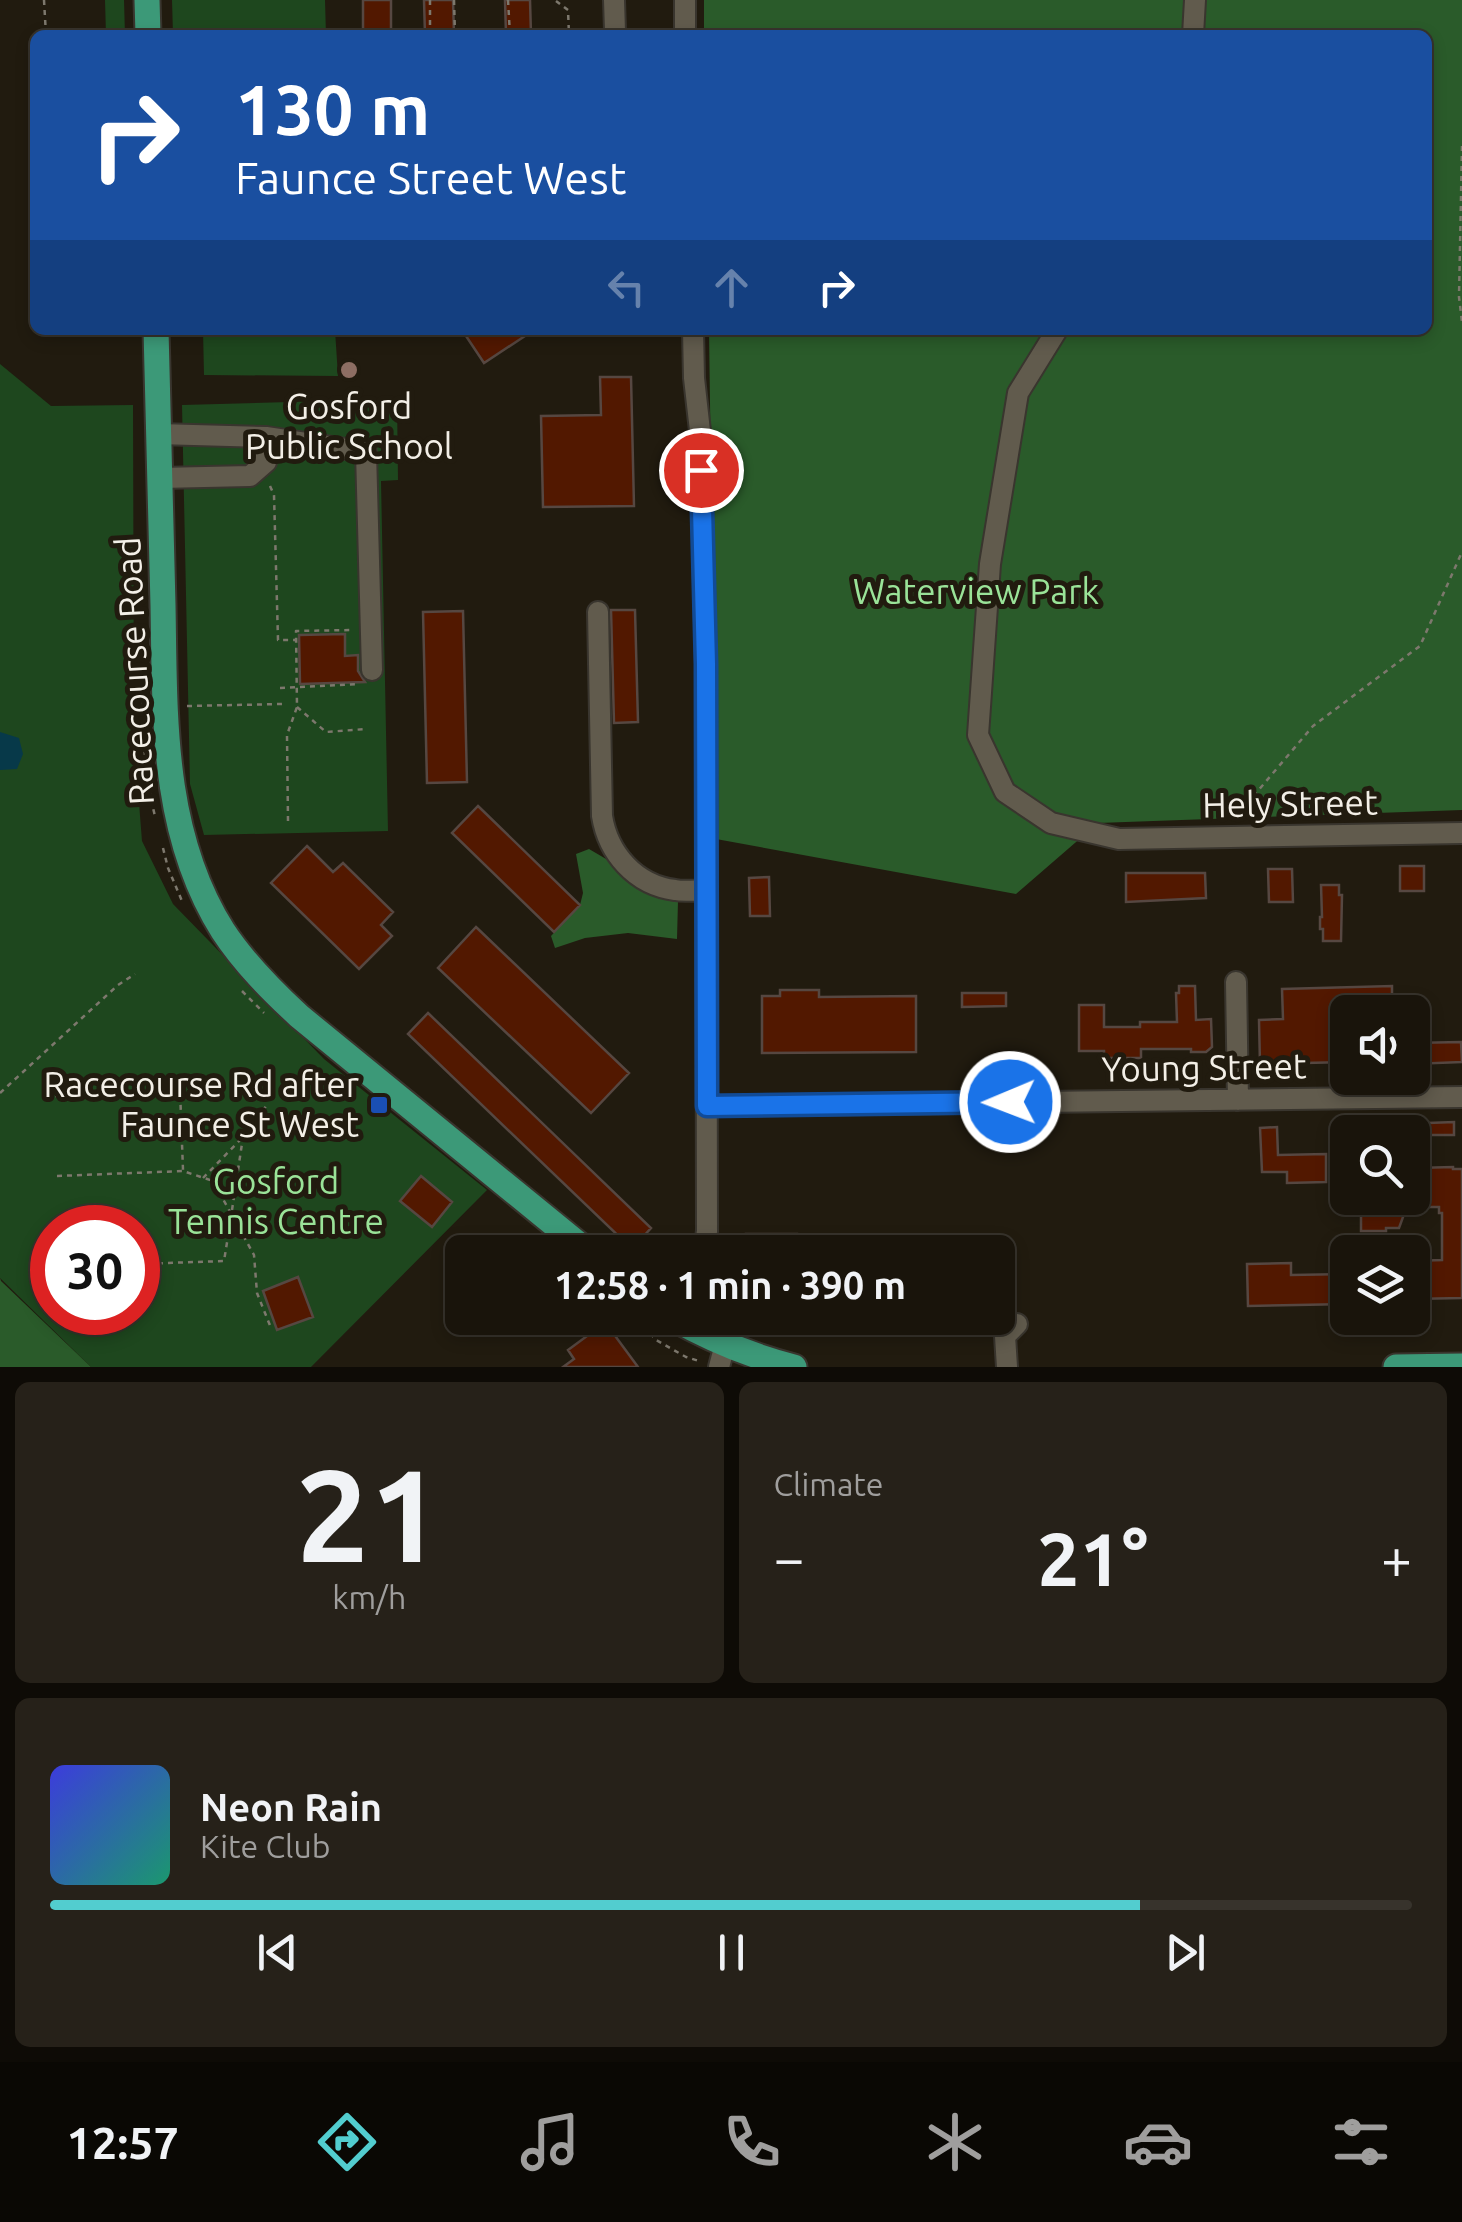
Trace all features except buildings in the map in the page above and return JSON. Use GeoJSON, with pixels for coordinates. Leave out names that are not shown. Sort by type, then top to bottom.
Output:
{"type":"FeatureCollection","features":[{"type":"Feature","properties":{"kind":"main road"},"geometry":{"type":"LineString","coordinates":[[147,0],[148,30]]}},
{"type":"Feature","properties":{"kind":"main road","name":"Racecourse Road"},"geometry":{"type":"LineString","coordinates":[[156,335],[169,774],[189,856],[210,908],[258,976],[299,1016],[567,1235]]}},
{"type":"Feature","properties":{"kind":"main road"},"geometry":{"type":"LineString","coordinates":[[692,1335],[715,1357],[756,1357],[794,1367]]}},
{"type":"Feature","properties":{"kind":"main road"},"geometry":{"type":"LineString","coordinates":[[1396,1367],[1462,1366]]}},
{"type":"Feature","properties":{"kind":"street"},"geometry":{"type":"LineString","coordinates":[[614,0],[615,30]]}},
{"type":"Feature","properties":{"kind":"street"},"geometry":{"type":"LineString","coordinates":[[684,0],[686,30]]}},
{"type":"Feature","properties":{"kind":"street"},"geometry":{"type":"LineString","coordinates":[[1193,30],[1194,0]]}},
{"type":"Feature","properties":{"kind":"street"},"geometry":{"type":"LineString","coordinates":[[693,335],[700,431],[706,664],[706,1235]]}},
{"type":"Feature","properties":{"kind":"street","name":"Hely Street"},"geometry":{"type":"LineString","coordinates":[[1054,335],[1018,392],[990,564],[978,735],[1005,792],[1052,823],[1119,839],[1462,833]]}},
{"type":"Feature","properties":{"kind":"street"},"geometry":{"type":"LineString","coordinates":[[158,434],[266,437],[366,452],[372,670]]}},
{"type":"Feature","properties":{"kind":"street"},"geometry":{"type":"LineString","coordinates":[[160,478],[250,476],[266,462],[266,437]]}},
{"type":"Feature","properties":{"kind":"street"},"geometry":{"type":"LineString","coordinates":[[598,612],[602,816],[608,842],[625,865],[648,880],[676,890],[707,890]]}},
{"type":"Feature","properties":{"kind":"street"},"geometry":{"type":"LineString","coordinates":[[1236,982],[1238,1100]]}},
{"type":"Feature","properties":{"kind":"street","name":"Young Street"},"geometry":{"type":"LineString","coordinates":[[707,1106],[1462,1097]]}},
{"type":"Feature","properties":{"kind":"street"},"geometry":{"type":"LineString","coordinates":[[1007,1367],[1006,1336],[1018,1324]]}},
{"type":"Feature","properties":{"kind":"path"},"geometry":{"type":"LineString","coordinates":[[44,0],[46,30]]}},
{"type":"Feature","properties":{"kind":"path"},"geometry":{"type":"LineString","coordinates":[[430,0],[430,30]]}},
{"type":"Feature","properties":{"kind":"path"},"geometry":{"type":"LineString","coordinates":[[454,0],[455,30]]}},
{"type":"Feature","properties":{"kind":"path"},"geometry":{"type":"LineString","coordinates":[[508,0],[510,30]]}},
{"type":"Feature","properties":{"kind":"path"},"geometry":{"type":"LineString","coordinates":[[555,0],[568,10],[569,30]]}},
{"type":"Feature","properties":{"kind":"path"},"geometry":{"type":"LineString","coordinates":[[1462,146],[1462,322]]}},
{"type":"Feature","properties":{"kind":"path"},"geometry":{"type":"LineString","coordinates":[[260,467],[274,495],[278,640],[296,640]]}},
{"type":"Feature","properties":{"kind":"path"},"geometry":{"type":"LineString","coordinates":[[1219,837],[1313,726],[1420,646],[1462,552]]}},
{"type":"Feature","properties":{"kind":"path"},"geometry":{"type":"LineString","coordinates":[[288,821],[287,735],[297,708],[296,631],[371,629]]}},
{"type":"Feature","properties":{"kind":"path"},"geometry":{"type":"LineString","coordinates":[[280,688],[372,684],[372,670]]}},
{"type":"Feature","properties":{"kind":"path"},"geometry":{"type":"LineString","coordinates":[[143,688],[148,788],[157,822]]}},
{"type":"Feature","properties":{"kind":"path"},"geometry":{"type":"LineString","coordinates":[[165,706],[282,704]]}},
{"type":"Feature","properties":{"kind":"path"},"geometry":{"type":"LineString","coordinates":[[297,708],[326,732],[366,729]]}},
{"type":"Feature","properties":{"kind":"path"},"geometry":{"type":"LineString","coordinates":[[161,839],[168,868],[190,915]]}},
{"type":"Feature","properties":{"kind":"path"},"geometry":{"type":"LineString","coordinates":[[0,1094],[118,985],[135,974]]}},
{"type":"Feature","properties":{"kind":"path"},"geometry":{"type":"LineString","coordinates":[[241,989],[266,1015]]}},
{"type":"Feature","properties":{"kind":"path"},"geometry":{"type":"LineString","coordinates":[[55,1096],[180,1090],[183,1171]]}},
{"type":"Feature","properties":{"kind":"path"},"geometry":{"type":"LineString","coordinates":[[203,1178],[268,1105]]}},
{"type":"Feature","properties":{"kind":"path"},"geometry":{"type":"LineString","coordinates":[[160,1263],[224,1261],[242,1138]]}},
{"type":"Feature","properties":{"kind":"path"},"geometry":{"type":"LineString","coordinates":[[57,1176],[183,1171],[212,1182],[254,1254],[258,1292],[270,1328]]}},
{"type":"Feature","properties":{"kind":"path"},"geometry":{"type":"LineString","coordinates":[[652,1335],[686,1358],[715,1357]]}},
{"type":"Feature","properties":{"kind":"green space"},"geometry":{"type":"Polygon","coordinates":[[[105,0],[124,0],[125,30],[106,30],[105,0]]]}},
{"type":"Feature","properties":{"kind":"green space"},"geometry":{"type":"Polygon","coordinates":[[[172,0],[325,0],[326,30],[173,30],[172,0]]]}},
{"type":"Feature","properties":{"kind":"green space","name":"Waterview Park"},"geometry":{"type":"Polygon","coordinates":[[[704,0],[1462,0],[1462,810],[1098,823],[1016,894],[716,839],[709,335],[1432,335],[1432,30],[704,30],[704,0]]]}},
{"type":"Feature","properties":{"kind":"green space"},"geometry":{"type":"Polygon","coordinates":[[[203,335],[335,335],[338,376],[204,375],[203,335]]]}},
{"type":"Feature","properties":{"kind":"green space","name":"Gosford Tennis Centre"},"geometry":{"type":"Polygon","coordinates":[[[0,364],[51,406],[133,405],[134,739],[142,841],[173,904],[324,1059],[487,1190],[311,1367],[91,1367],[58,1335],[160,1335],[160,1205],[30,1205],[30,1307],[0,1278],[0,364]]]}},
{"type":"Feature","properties":{"kind":"green space"},"geometry":{"type":"Polygon","coordinates":[[[397,399],[398,480],[381,481],[388,831],[204,835],[190,784],[182,405],[397,399]]]}},
{"type":"Feature","properties":{"kind":"green space"},"geometry":{"type":"Polygon","coordinates":[[[589,849],[678,901],[677,939],[628,933],[585,938],[555,948],[551,936],[580,905],[583,893],[576,854],[589,849]]]}},
{"type":"Feature","properties":{"kind":"green space"},"geometry":{"type":"Polygon","coordinates":[[[0,1278],[30,1309],[30,1335],[58,1335],[91,1367],[0,1367],[0,1278]]]}},
{"type":"Feature","properties":{"kind":"water"},"geometry":{"type":"Polygon","coordinates":[[[0,732],[19,738],[23,754],[17,769],[0,770],[0,732]]]}},
{"type":"Feature","properties":{"kind":"place","name":"Gosford Public School"},"geometry":{"type":"Point","coordinates":[349,370]}},
{"type":"Feature","properties":{"kind":"place","name":"Racecourse Rd after Faunce St West"},"geometry":{"type":"Point","coordinates":[379,1105]}},
{"type":"Feature","properties":{"kind":"route"},"geometry":{"type":"LineString","coordinates":[[701,470],[706,664],[707,1106],[1010,1102]]}}]}
